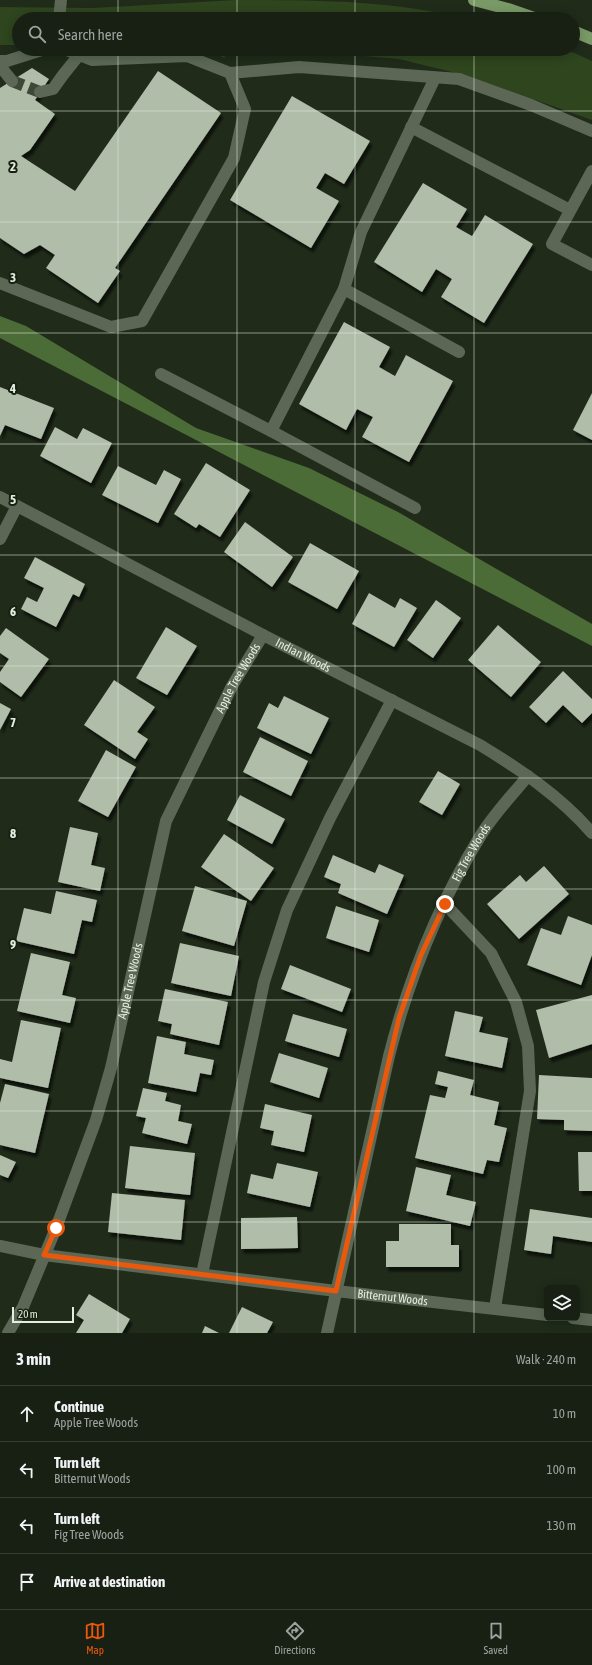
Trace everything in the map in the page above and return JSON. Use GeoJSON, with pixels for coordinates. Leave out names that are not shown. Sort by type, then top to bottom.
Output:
{"type":"FeatureCollection","features":[{"type":"Feature","properties":{"kind":"main road"},"geometry":{"type":"LineString","coordinates":[[474,0],[517,12]]}},
{"type":"Feature","properties":{"kind":"main road"},"geometry":{"type":"LineString","coordinates":[[580,34],[592,39]]}},
{"type":"Feature","properties":{"kind":"street"},"geometry":{"type":"LineString","coordinates":[[60,12],[61,0]]}},
{"type":"Feature","properties":{"kind":"street"},"geometry":{"type":"LineString","coordinates":[[0,61],[7,61],[23,56]]}},
{"type":"Feature","properties":{"kind":"street"},"geometry":{"type":"LineString","coordinates":[[40,92],[53,89],[78,56]]}},
{"type":"Feature","properties":{"kind":"street"},"geometry":{"type":"LineString","coordinates":[[82,56],[92,60],[187,56],[230,73],[299,67],[459,79],[531,105],[592,131]]}},
{"type":"Feature","properties":{"kind":"street"},"geometry":{"type":"LineString","coordinates":[[0,66],[12,81]]}},
{"type":"Feature","properties":{"kind":"street"},"geometry":{"type":"LineString","coordinates":[[0,283],[111,327],[142,321],[234,158],[245,109],[230,73]]}},
{"type":"Feature","properties":{"kind":"street"},"geometry":{"type":"LineString","coordinates":[[271,431],[344,289],[361,232],[435,78]]}},
{"type":"Feature","properties":{"kind":"street"},"geometry":{"type":"LineString","coordinates":[[411,127],[570,210]]}},
{"type":"Feature","properties":{"kind":"street"},"geometry":{"type":"LineString","coordinates":[[592,171],[552,244],[592,265]]}},
{"type":"Feature","properties":{"kind":"street"},"geometry":{"type":"LineString","coordinates":[[344,289],[459,352]]}},
{"type":"Feature","properties":{"kind":"street"},"geometry":{"type":"LineString","coordinates":[[161,374],[415,508]]}},
{"type":"Feature","properties":{"kind":"street","name":"Indian Woods"},"geometry":{"type":"LineString","coordinates":[[0,497],[263,635],[480,745],[528,776],[575,813],[592,833]]}},
{"type":"Feature","properties":{"kind":"street"},"geometry":{"type":"LineString","coordinates":[[0,539],[17,506]]}},
{"type":"Feature","properties":{"kind":"street","name":"Apple Tree Woods"},"geometry":{"type":"LineString","coordinates":[[8,1333],[23,1308],[56,1228],[77,1173],[111,1068],[166,821],[232,686],[263,635]]}},
{"type":"Feature","properties":{"kind":"street"},"geometry":{"type":"LineString","coordinates":[[202,1274],[264,982],[287,910],[330,818],[392,700]]}},
{"type":"Feature","properties":{"kind":"street","name":"Fig Tree Woods"},"geometry":{"type":"LineString","coordinates":[[328,1333],[336,1291],[399,1018],[421,955],[481,834],[528,776]]}},
{"type":"Feature","properties":{"kind":"street"},"geometry":{"type":"LineString","coordinates":[[445,904],[491,953],[516,1002],[528,1046],[530,1091],[495,1308]]}},
{"type":"Feature","properties":{"kind":"street","name":"Bitternut Woods"},"geometry":{"type":"LineString","coordinates":[[0,1246],[44,1255],[544,1315]]}},
{"type":"Feature","properties":{"kind":"street"},"geometry":{"type":"LineString","coordinates":[[580,1319],[592,1320]]}},
{"type":"Feature","properties":{"kind":"green space"},"geometry":{"type":"Polygon","coordinates":[[[236,0],[294,0],[352,2],[433,12],[12,12],[12,45],[0,45],[0,7],[93,8],[236,0]]]}},
{"type":"Feature","properties":{"kind":"green space"},"geometry":{"type":"Polygon","coordinates":[[[364,56],[580,56],[592,61],[592,120],[468,76],[399,59],[364,56]]]}},
{"type":"Feature","properties":{"kind":"green space"},"geometry":{"type":"Polygon","coordinates":[[[0,316],[26,326],[196,428],[309,468],[398,512],[592,624],[592,646],[0,338],[0,316]]]}},
{"type":"Feature","properties":{"kind":"building"},"geometry":{"type":"Polygon","coordinates":[[[32,68],[49,79],[35,100],[55,114],[30,150],[21,156],[75,191],[158,71],[221,113],[115,268],[120,271],[98,303],[46,268],[55,255],[40,245],[24,254],[0,238],[0,88],[32,68]]]}},
{"type":"Feature","properties":{"kind":"building"},"geometry":{"type":"Polygon","coordinates":[[[292,96],[370,141],[344,184],[325,173],[316,188],[339,201],[311,248],[230,200],[292,96]]]}},
{"type":"Feature","properties":{"kind":"building"},"geometry":{"type":"Polygon","coordinates":[[[423,183],[467,209],[456,227],[472,236],[485,215],[533,244],[484,323],[441,297],[452,279],[436,269],[422,292],[374,262],[423,183]]]}},
{"type":"Feature","properties":{"kind":"building"},"geometry":{"type":"Polygon","coordinates":[[[344,322],[390,347],[379,367],[395,376],[406,355],[453,381],[409,462],[362,437],[373,417],[357,409],[346,430],[299,404],[344,322]]]}},
{"type":"Feature","properties":{"kind":"building"},"geometry":{"type":"Polygon","coordinates":[[[0,387],[54,408],[41,439],[5,425],[0,436],[0,387]]]}},
{"type":"Feature","properties":{"kind":"building"},"geometry":{"type":"Polygon","coordinates":[[[592,393],[592,440],[573,430],[592,393]]]}},
{"type":"Feature","properties":{"kind":"building"},"geometry":{"type":"Polygon","coordinates":[[[55,427],[77,439],[83,428],[112,443],[91,483],[40,456],[55,427]]]}},
{"type":"Feature","properties":{"kind":"building"},"geometry":{"type":"Polygon","coordinates":[[[206,463],[250,490],[220,537],[199,524],[196,528],[174,514],[206,463]]]}},
{"type":"Feature","properties":{"kind":"building"},"geometry":{"type":"Polygon","coordinates":[[[118,466],[156,485],[164,470],[181,479],[158,523],[102,495],[118,466]]]}},
{"type":"Feature","properties":{"kind":"building"},"geometry":{"type":"Polygon","coordinates":[[[245,522],[293,557],[272,587],[224,552],[245,522]]]}},
{"type":"Feature","properties":{"kind":"building"},"geometry":{"type":"Polygon","coordinates":[[[310,543],[359,571],[337,609],[288,582],[310,543]]]}},
{"type":"Feature","properties":{"kind":"building"},"geometry":{"type":"Polygon","coordinates":[[[35,557],[85,584],[79,597],[73,594],[56,627],[21,609],[27,597],[37,602],[44,588],[24,578],[35,557]]]}},
{"type":"Feature","properties":{"kind":"building"},"geometry":{"type":"Polygon","coordinates":[[[369,593],[395,608],[400,598],[417,608],[394,647],[352,624],[369,593]]]}},
{"type":"Feature","properties":{"kind":"building"},"geometry":{"type":"Polygon","coordinates":[[[436,600],[461,618],[433,658],[407,640],[436,600]]]}},
{"type":"Feature","properties":{"kind":"building"},"geometry":{"type":"Polygon","coordinates":[[[498,625],[541,662],[511,697],[468,660],[498,625]]]}},
{"type":"Feature","properties":{"kind":"building"},"geometry":{"type":"Polygon","coordinates":[[[166,627],[197,646],[167,695],[136,678],[166,627]]]}},
{"type":"Feature","properties":{"kind":"building"},"geometry":{"type":"Polygon","coordinates":[[[6,628],[49,659],[21,697],[0,682],[0,672],[9,659],[0,653],[0,636],[6,628]]]}},
{"type":"Feature","properties":{"kind":"building"},"geometry":{"type":"Polygon","coordinates":[[[563,671],[592,699],[592,713],[582,723],[563,705],[546,723],[529,707],[563,671]]]}},
{"type":"Feature","properties":{"kind":"building"},"geometry":{"type":"Polygon","coordinates":[[[114,680],[155,707],[137,732],[148,739],[135,759],[84,725],[114,680]]]}},
{"type":"Feature","properties":{"kind":"building"},"geometry":{"type":"Polygon","coordinates":[[[284,696],[329,718],[311,754],[257,728],[269,703],[278,708],[284,696]]]}},
{"type":"Feature","properties":{"kind":"building"},"geometry":{"type":"Polygon","coordinates":[[[0,703],[11,709],[0,730],[0,703]]]}},
{"type":"Feature","properties":{"kind":"building"},"geometry":{"type":"Polygon","coordinates":[[[260,737],[308,761],[291,796],[243,772],[260,737]]]}},
{"type":"Feature","properties":{"kind":"building"},"geometry":{"type":"Polygon","coordinates":[[[106,750],[136,767],[108,817],[78,801],[106,750]]]}},
{"type":"Feature","properties":{"kind":"building"},"geometry":{"type":"Polygon","coordinates":[[[438,771],[460,784],[442,815],[419,802],[438,771]]]}},
{"type":"Feature","properties":{"kind":"building"},"geometry":{"type":"Polygon","coordinates":[[[240,795],[285,819],[272,844],[227,820],[240,795]]]}},
{"type":"Feature","properties":{"kind":"building"},"geometry":{"type":"Polygon","coordinates":[[[70,827],[98,833],[91,865],[105,868],[100,891],[58,882],[70,827]]]}},
{"type":"Feature","properties":{"kind":"building"},"geometry":{"type":"Polygon","coordinates":[[[224,834],[274,868],[251,901],[201,867],[224,834]]]}},
{"type":"Feature","properties":{"kind":"building"},"geometry":{"type":"Polygon","coordinates":[[[333,855],[375,873],[379,864],[404,875],[387,914],[338,893],[341,884],[324,877],[333,855]]]}},
{"type":"Feature","properties":{"kind":"building"},"geometry":{"type":"Polygon","coordinates":[[[544,866],[569,894],[519,939],[487,904],[520,875],[526,882],[544,866]]]}},
{"type":"Feature","properties":{"kind":"building"},"geometry":{"type":"Polygon","coordinates":[[[195,886],[247,901],[234,946],[182,931],[195,886]]]}},
{"type":"Feature","properties":{"kind":"building"},"geometry":{"type":"Polygon","coordinates":[[[56,891],[97,900],[92,922],[82,920],[74,954],[16,941],[24,908],[51,914],[56,891]]]}},
{"type":"Feature","properties":{"kind":"building"},"geometry":{"type":"Polygon","coordinates":[[[336,906],[379,920],[369,952],[326,938],[336,906]]]}},
{"type":"Feature","properties":{"kind":"building"},"geometry":{"type":"Polygon","coordinates":[[[568,916],[592,925],[592,955],[581,985],[527,965],[541,928],[561,935],[568,916]]]}},
{"type":"Feature","properties":{"kind":"building"},"geometry":{"type":"Polygon","coordinates":[[[180,943],[239,956],[231,996],[171,983],[180,943]]]}},
{"type":"Feature","properties":{"kind":"building"},"geometry":{"type":"Polygon","coordinates":[[[31,953],[70,962],[62,995],[76,998],[70,1023],[17,1011],[31,953]]]}},
{"type":"Feature","properties":{"kind":"building"},"geometry":{"type":"Polygon","coordinates":[[[290,965],[351,989],[342,1012],[281,989],[290,965]]]}},
{"type":"Feature","properties":{"kind":"building"},"geometry":{"type":"Polygon","coordinates":[[[165,989],[228,1002],[219,1045],[170,1034],[172,1024],[158,1021],[165,989]]]}},
{"type":"Feature","properties":{"kind":"building"},"geometry":{"type":"Polygon","coordinates":[[[592,995],[592,1044],[549,1058],[536,1010],[592,995]]]}},
{"type":"Feature","properties":{"kind":"building"},"geometry":{"type":"Polygon","coordinates":[[[455,1011],[483,1017],[479,1032],[508,1038],[502,1068],[445,1056],[455,1011]]]}},
{"type":"Feature","properties":{"kind":"building"},"geometry":{"type":"Polygon","coordinates":[[[293,1014],[347,1029],[339,1057],[285,1041],[293,1014]]]}},
{"type":"Feature","properties":{"kind":"building"},"geometry":{"type":"Polygon","coordinates":[[[21,1020],[61,1028],[48,1088],[0,1078],[0,1059],[12,1062],[21,1020]]]}},
{"type":"Feature","properties":{"kind":"building"},"geometry":{"type":"Polygon","coordinates":[[[157,1036],[186,1042],[184,1054],[214,1060],[211,1075],[200,1073],[196,1092],[148,1083],[157,1036]]]}},
{"type":"Feature","properties":{"kind":"building"},"geometry":{"type":"Polygon","coordinates":[[[279,1053],[328,1068],[319,1098],[270,1082],[279,1053]]]}},
{"type":"Feature","properties":{"kind":"building"},"geometry":{"type":"Polygon","coordinates":[[[438,1071],[474,1080],[470,1095],[499,1102],[494,1125],[507,1128],[499,1162],[487,1160],[483,1174],[415,1158],[430,1095],[445,1098],[448,1087],[435,1084],[438,1071]]]}},
{"type":"Feature","properties":{"kind":"building"},"geometry":{"type":"Polygon","coordinates":[[[539,1075],[592,1078],[592,1131],[564,1130],[564,1120],[537,1119],[539,1075]]]}},
{"type":"Feature","properties":{"kind":"building"},"geometry":{"type":"Polygon","coordinates":[[[5,1084],[49,1094],[35,1153],[0,1145],[0,1103],[5,1084]]]}},
{"type":"Feature","properties":{"kind":"building"},"geometry":{"type":"Polygon","coordinates":[[[143,1088],[167,1093],[165,1101],[181,1105],[178,1121],[192,1124],[187,1144],[142,1133],[146,1118],[136,1116],[143,1088]]]}},
{"type":"Feature","properties":{"kind":"building"},"geometry":{"type":"Polygon","coordinates":[[[265,1104],[312,1115],[304,1152],[271,1145],[274,1131],[260,1128],[265,1104]]]}},
{"type":"Feature","properties":{"kind":"building"},"geometry":{"type":"Polygon","coordinates":[[[130,1146],[195,1153],[190,1195],[125,1188],[130,1146]]]}},
{"type":"Feature","properties":{"kind":"building"},"geometry":{"type":"Polygon","coordinates":[[[578,1152],[592,1152],[592,1191],[579,1191],[578,1152]]]}},
{"type":"Feature","properties":{"kind":"building"},"geometry":{"type":"Polygon","coordinates":[[[0,1155],[16,1162],[8,1178],[0,1175],[0,1155]]]}},
{"type":"Feature","properties":{"kind":"building"},"geometry":{"type":"Polygon","coordinates":[[[277,1163],[318,1172],[310,1207],[247,1193],[251,1174],[273,1179],[277,1163]]]}},
{"type":"Feature","properties":{"kind":"building"},"geometry":{"type":"Polygon","coordinates":[[[416,1167],[451,1175],[446,1195],[476,1202],[470,1226],[406,1211],[416,1167]]]}},
{"type":"Feature","properties":{"kind":"building"},"geometry":{"type":"Polygon","coordinates":[[[112,1193],[185,1200],[181,1240],[108,1232],[112,1193]]]}},
{"type":"Feature","properties":{"kind":"building"},"geometry":{"type":"Polygon","coordinates":[[[530,1209],[592,1218],[592,1242],[553,1236],[551,1254],[524,1250],[530,1209]]]}},
{"type":"Feature","properties":{"kind":"building"},"geometry":{"type":"Polygon","coordinates":[[[297,1217],[298,1248],[241,1249],[241,1218],[297,1217]]]}},
{"type":"Feature","properties":{"kind":"building"},"geometry":{"type":"Polygon","coordinates":[[[399,1224],[451,1224],[451,1245],[459,1245],[459,1267],[386,1267],[386,1241],[399,1241],[399,1224]]]}},
{"type":"Feature","properties":{"kind":"building"},"geometry":{"type":"Polygon","coordinates":[[[89,1294],[130,1319],[122,1333],[76,1333],[84,1320],[76,1315],[89,1294]]]}},
{"type":"Feature","properties":{"kind":"building"},"geometry":{"type":"Polygon","coordinates":[[[242,1307],[273,1322],[267,1333],[229,1333],[242,1307]]]}},
{"type":"Feature","properties":{"kind":"building"},"geometry":{"type":"Polygon","coordinates":[[[205,1326],[219,1333],[202,1333],[205,1326]]]}},
{"type":"Feature","properties":{"kind":"tunnel"},"geometry":{"type":"LineString","coordinates":[[12,81],[40,92]]}},
{"type":"Feature","properties":{"kind":"route"},"geometry":{"type":"LineString","coordinates":[[56,1228],[44,1255],[336,1291],[399,1018],[421,955],[445,904]]}}]}
